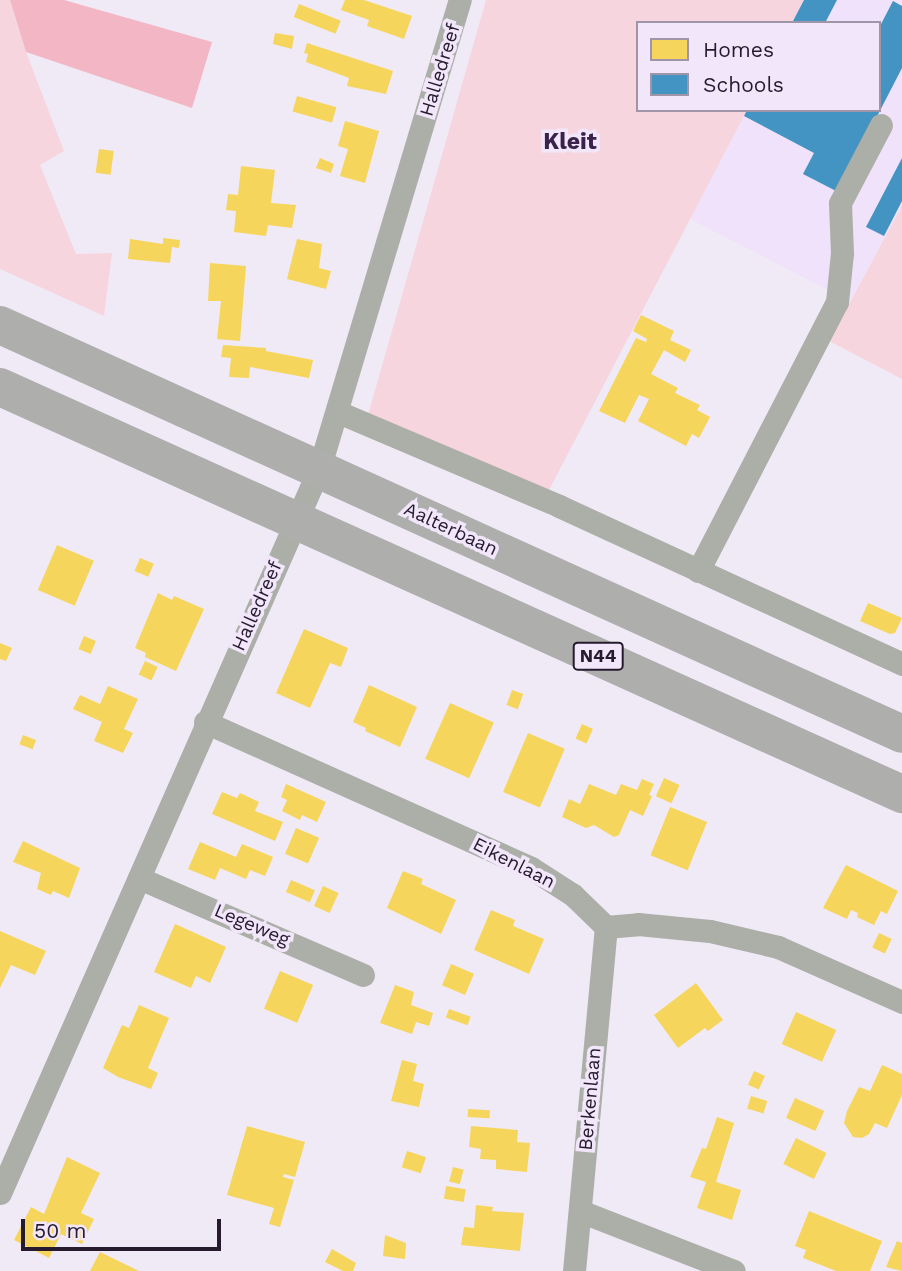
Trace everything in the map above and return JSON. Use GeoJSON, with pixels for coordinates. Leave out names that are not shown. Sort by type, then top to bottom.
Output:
{"type":"FeatureCollection","features":[{"type":"Feature","properties":{"kind":"highway","name":"Aalterbaan"},"geometry":{"type":"LineString","coordinates":[[0,325],[902,734]]}},
{"type":"Feature","properties":{"kind":"highway","name":"N44"},"geometry":{"type":"LineString","coordinates":[[0,387],[902,794]]}},
{"type":"Feature","properties":{"kind":"street","name":"Halledreef"},"geometry":{"type":"LineString","coordinates":[[0,1193],[294,519],[319,468],[460,0]]}},
{"type":"Feature","properties":{"kind":"street"},"geometry":{"type":"LineString","coordinates":[[698,571],[837,302],[842,253],[840,203],[881,125]]}},
{"type":"Feature","properties":{"kind":"street"},"geometry":{"type":"LineString","coordinates":[[338,412],[540,497],[902,664]]}},
{"type":"Feature","properties":{"kind":"street","name":"Eikenlaan"},"geometry":{"type":"LineString","coordinates":[[205,722],[531,868],[572,895],[606,927]]}},
{"type":"Feature","properties":{"kind":"street","name":"Legeweg"},"geometry":{"type":"LineString","coordinates":[[139,878],[363,975]]}},
{"type":"Feature","properties":{"kind":"street"},"geometry":{"type":"LineString","coordinates":[[606,927],[638,924],[710,931],[778,947],[902,1002]]}},
{"type":"Feature","properties":{"kind":"street","name":"Berkenlaan"},"geometry":{"type":"LineString","coordinates":[[574,1271],[606,927]]}},
{"type":"Feature","properties":{"kind":"street"},"geometry":{"type":"LineString","coordinates":[[580,1211],[734,1271]]}},
{"type":"Feature","properties":{"kind":"shaded area"},"geometry":{"type":"Polygon","coordinates":[[[0,0],[10,0],[26,52],[64,151],[40,165],[76,254],[112,253],[104,316],[0,269],[0,0]]]}},
{"type":"Feature","properties":{"kind":"shaded area"},"geometry":{"type":"Polygon","coordinates":[[[10,0],[64,0],[212,42],[192,108],[26,52],[10,0]]]}},
{"type":"Feature","properties":{"kind":"shaded area"},"geometry":{"type":"Polygon","coordinates":[[[486,0],[804,0],[793,21],[636,21],[636,112],[746,112],[549,490],[368,415],[486,0]]]}},
{"type":"Feature","properties":{"kind":"shaded area"},"geometry":{"type":"Polygon","coordinates":[[[804,0],[902,0],[902,206],[850,301],[690,219],[746,112],[881,112],[881,21],[793,21],[804,0]]]}},
{"type":"Feature","properties":{"kind":"shaded area"},"geometry":{"type":"Polygon","coordinates":[[[902,206],[902,379],[829,341],[902,206]]]}},
{"type":"Feature","properties":{"kind":"building: Homes"},"geometry":{"type":"Polygon","coordinates":[[[345,0],[364,0],[412,16],[404,39],[367,26],[369,20],[341,10],[345,0]]]}},
{"type":"Feature","properties":{"kind":"building: Homes"},"geometry":{"type":"Polygon","coordinates":[[[299,4],[341,21],[335,34],[294,17],[299,4]]]}},
{"type":"Feature","properties":{"kind":"building: Homes"},"geometry":{"type":"Polygon","coordinates":[[[275,33],[294,36],[292,49],[273,44],[275,33]]]}},
{"type":"Feature","properties":{"kind":"building: Homes"},"geometry":{"type":"Polygon","coordinates":[[[307,43],[393,71],[386,94],[347,86],[349,78],[306,62],[308,54],[304,53],[307,43]]]}},
{"type":"Feature","properties":{"kind":"building: Homes"},"geometry":{"type":"Polygon","coordinates":[[[297,96],[336,107],[332,123],[293,111],[297,96]]]}},
{"type":"Feature","properties":{"kind":"building: Homes"},"geometry":{"type":"Polygon","coordinates":[[[345,121],[379,131],[365,183],[340,176],[348,149],[338,146],[345,121]]]}},
{"type":"Feature","properties":{"kind":"building: Homes"},"geometry":{"type":"Polygon","coordinates":[[[99,149],[114,151],[111,175],[96,173],[99,149]]]}},
{"type":"Feature","properties":{"kind":"building: Homes"},"geometry":{"type":"Polygon","coordinates":[[[320,158],[334,164],[331,173],[316,168],[320,158]]]}},
{"type":"Feature","properties":{"kind":"building: Homes"},"geometry":{"type":"Polygon","coordinates":[[[241,166],[275,170],[271,203],[296,205],[292,228],[268,225],[266,236],[234,232],[236,211],[226,210],[228,194],[238,195],[241,166]]]}},
{"type":"Feature","properties":{"kind":"building: Homes"},"geometry":{"type":"Polygon","coordinates":[[[163,238],[180,240],[179,248],[172,247],[170,263],[128,259],[130,239],[163,244],[163,238]]]}},
{"type":"Feature","properties":{"kind":"building: Homes"},"geometry":{"type":"Polygon","coordinates":[[[297,239],[322,244],[319,268],[331,271],[326,289],[287,279],[297,239]]]}},
{"type":"Feature","properties":{"kind":"building: Homes"},"geometry":{"type":"Polygon","coordinates":[[[210,263],[246,266],[240,341],[217,339],[221,301],[208,301],[210,263]]]}},
{"type":"Feature","properties":{"kind":"building: Homes"},"geometry":{"type":"Polygon","coordinates":[[[641,315],[674,331],[670,340],[691,350],[685,362],[664,350],[651,374],[678,388],[675,393],[700,405],[697,410],[710,417],[699,438],[692,434],[686,446],[638,421],[649,399],[639,395],[625,423],[599,411],[636,338],[646,342],[647,339],[633,331],[641,315]]]}},
{"type":"Feature","properties":{"kind":"building: Homes"},"geometry":{"type":"Polygon","coordinates":[[[223,345],[266,348],[266,351],[313,360],[309,378],[250,367],[249,378],[229,377],[231,358],[221,357],[223,345]]]}},
{"type":"Feature","properties":{"kind":"building: Homes"},"geometry":{"type":"Polygon","coordinates":[[[57,545],[94,561],[75,606],[38,590],[57,545]]]}},
{"type":"Feature","properties":{"kind":"building: Homes"},"geometry":{"type":"Polygon","coordinates":[[[140,558],[154,564],[148,577],[135,571],[140,558]]]}},
{"type":"Feature","properties":{"kind":"building: Homes"},"geometry":{"type":"Polygon","coordinates":[[[158,593],[172,600],[174,596],[204,609],[176,671],[145,657],[146,653],[135,648],[158,593]]]}},
{"type":"Feature","properties":{"kind":"building: Homes"},"geometry":{"type":"Polygon","coordinates":[[[868,603],[902,618],[895,633],[890,634],[860,621],[868,603]]]}},
{"type":"Feature","properties":{"kind":"building: Homes"},"geometry":{"type":"Polygon","coordinates":[[[304,629],[348,648],[341,667],[330,663],[310,708],[276,693],[304,629]]]}},
{"type":"Feature","properties":{"kind":"building: Homes"},"geometry":{"type":"Polygon","coordinates":[[[84,636],[96,641],[90,654],[79,649],[84,636]]]}},
{"type":"Feature","properties":{"kind":"building: Homes"},"geometry":{"type":"Polygon","coordinates":[[[0,643],[12,648],[6,661],[0,659],[0,643]]]}},
{"type":"Feature","properties":{"kind":"building: Homes"},"geometry":{"type":"Polygon","coordinates":[[[145,661],[158,667],[151,681],[139,675],[145,661]]]}},
{"type":"Feature","properties":{"kind":"building: Homes"},"geometry":{"type":"Polygon","coordinates":[[[369,685],[417,707],[400,747],[365,731],[366,728],[353,722],[369,685]]]}},
{"type":"Feature","properties":{"kind":"building: Homes"},"geometry":{"type":"Polygon","coordinates":[[[108,686],[138,699],[124,729],[133,733],[123,753],[94,741],[102,722],[73,709],[80,695],[100,704],[108,686]]]}},
{"type":"Feature","properties":{"kind":"building: Homes"},"geometry":{"type":"Polygon","coordinates":[[[512,690],[523,694],[518,709],[507,705],[512,690]]]}},
{"type":"Feature","properties":{"kind":"building: Homes"},"geometry":{"type":"Polygon","coordinates":[[[450,703],[494,723],[469,778],[425,759],[450,703]]]}},
{"type":"Feature","properties":{"kind":"building: Homes"},"geometry":{"type":"Polygon","coordinates":[[[582,724],[593,729],[586,743],[575,739],[582,724]]]}},
{"type":"Feature","properties":{"kind":"building: Homes"},"geometry":{"type":"Polygon","coordinates":[[[528,733],[565,749],[540,808],[503,792],[528,733]]]}},
{"type":"Feature","properties":{"kind":"building: Homes"},"geometry":{"type":"Polygon","coordinates":[[[23,735],[36,740],[32,749],[19,744],[23,735]]]}},
{"type":"Feature","properties":{"kind":"building: Homes"},"geometry":{"type":"Polygon","coordinates":[[[664,778],[680,785],[671,803],[656,796],[664,778]]]}},
{"type":"Feature","properties":{"kind":"building: Homes"},"geometry":{"type":"Polygon","coordinates":[[[642,779],[654,784],[649,795],[652,796],[643,816],[630,810],[619,835],[614,837],[594,825],[586,828],[562,817],[569,799],[580,804],[589,784],[616,795],[621,784],[637,790],[642,779]]]}},
{"type":"Feature","properties":{"kind":"building: Homes"},"geometry":{"type":"Polygon","coordinates":[[[286,784],[326,802],[317,822],[302,815],[300,820],[282,811],[287,800],[281,797],[286,784]]]}},
{"type":"Feature","properties":{"kind":"building: Homes"},"geometry":{"type":"Polygon","coordinates":[[[222,792],[237,798],[240,793],[259,802],[255,811],[283,822],[275,841],[212,814],[222,792]]]}},
{"type":"Feature","properties":{"kind":"building: Homes"},"geometry":{"type":"Polygon","coordinates":[[[670,807],[707,822],[688,870],[651,855],[670,807]]]}},
{"type":"Feature","properties":{"kind":"building: Homes"},"geometry":{"type":"Polygon","coordinates":[[[296,828],[319,838],[308,864],[285,854],[296,828]]]}},
{"type":"Feature","properties":{"kind":"building: Homes"},"geometry":{"type":"Polygon","coordinates":[[[23,841],[80,868],[69,898],[53,891],[51,895],[37,889],[41,873],[13,862],[23,841]]]}},
{"type":"Feature","properties":{"kind":"building: Homes"},"geometry":{"type":"Polygon","coordinates":[[[200,842],[236,857],[242,844],[273,857],[265,876],[250,870],[246,879],[220,868],[215,880],[188,869],[200,842]]]}},
{"type":"Feature","properties":{"kind":"building: Homes"},"geometry":{"type":"Polygon","coordinates":[[[846,865],[898,891],[887,914],[881,911],[874,925],[857,917],[858,913],[851,910],[847,919],[823,908],[846,865]]]}},
{"type":"Feature","properties":{"kind":"building: Homes"},"geometry":{"type":"Polygon","coordinates":[[[403,871],[423,879],[421,884],[456,900],[441,934],[387,908],[403,871]]]}},
{"type":"Feature","properties":{"kind":"building: Homes"},"geometry":{"type":"Polygon","coordinates":[[[291,880],[315,890],[310,902],[286,892],[291,880]]]}},
{"type":"Feature","properties":{"kind":"building: Homes"},"geometry":{"type":"Polygon","coordinates":[[[323,886],[339,893],[330,913],[314,906],[323,886]]]}},
{"type":"Feature","properties":{"kind":"building: Homes"},"geometry":{"type":"Polygon","coordinates":[[[491,910],[515,920],[513,926],[544,939],[529,974],[474,950],[491,910]]]}},
{"type":"Feature","properties":{"kind":"building: Homes"},"geometry":{"type":"Polygon","coordinates":[[[175,924],[226,947],[210,983],[196,976],[191,988],[154,972],[175,924]]]}},
{"type":"Feature","properties":{"kind":"building: Homes"},"geometry":{"type":"Polygon","coordinates":[[[0,931],[46,951],[35,975],[11,965],[0,988],[0,931]]]}},
{"type":"Feature","properties":{"kind":"building: Homes"},"geometry":{"type":"Polygon","coordinates":[[[879,933],[892,939],[885,953],[872,948],[879,933]]]}},
{"type":"Feature","properties":{"kind":"building: Homes"},"geometry":{"type":"Polygon","coordinates":[[[451,964],[474,974],[465,995],[442,985],[451,964]]]}},
{"type":"Feature","properties":{"kind":"building: Homes"},"geometry":{"type":"Polygon","coordinates":[[[280,971],[313,985],[297,1023],[264,1009],[280,971]]]}},
{"type":"Feature","properties":{"kind":"building: Homes"},"geometry":{"type":"Polygon","coordinates":[[[696,983],[723,1020],[708,1031],[705,1028],[678,1048],[654,1015],[696,983]]]}},
{"type":"Feature","properties":{"kind":"building: Homes"},"geometry":{"type":"Polygon","coordinates":[[[395,985],[414,992],[411,1005],[433,1013],[429,1026],[416,1022],[412,1034],[380,1023],[395,985]]]}},
{"type":"Feature","properties":{"kind":"building: Homes"},"geometry":{"type":"Polygon","coordinates":[[[139,1005],[169,1018],[148,1068],[158,1073],[151,1089],[118,1077],[103,1068],[122,1025],[129,1028],[139,1005]]]}},
{"type":"Feature","properties":{"kind":"building: Homes"},"geometry":{"type":"Polygon","coordinates":[[[449,1009],[471,1017],[468,1025],[446,1017],[449,1009]]]}},
{"type":"Feature","properties":{"kind":"building: Homes"},"geometry":{"type":"Polygon","coordinates":[[[796,1012],[836,1030],[822,1062],[782,1044],[796,1012]]]}},
{"type":"Feature","properties":{"kind":"building: Homes"},"geometry":{"type":"Polygon","coordinates":[[[402,1060],[417,1064],[413,1081],[424,1084],[419,1107],[391,1101],[402,1060]]]}},
{"type":"Feature","properties":{"kind":"building: Homes"},"geometry":{"type":"Polygon","coordinates":[[[882,1065],[902,1074],[902,1095],[887,1128],[875,1123],[869,1134],[862,1138],[853,1137],[844,1123],[847,1111],[859,1087],[870,1091],[882,1065]]]}},
{"type":"Feature","properties":{"kind":"building: Homes"},"geometry":{"type":"Polygon","coordinates":[[[754,1071],[765,1076],[759,1090],[748,1085],[754,1071]]]}},
{"type":"Feature","properties":{"kind":"building: Homes"},"geometry":{"type":"Polygon","coordinates":[[[751,1096],[767,1101],[763,1113],[747,1108],[751,1096]]]}},
{"type":"Feature","properties":{"kind":"building: Homes"},"geometry":{"type":"Polygon","coordinates":[[[795,1098],[824,1111],[815,1131],[786,1118],[795,1098]]]}},
{"type":"Feature","properties":{"kind":"building: Homes"},"geometry":{"type":"Polygon","coordinates":[[[468,1109],[490,1110],[490,1118],[468,1117],[468,1109]]]}},
{"type":"Feature","properties":{"kind":"building: Homes"},"geometry":{"type":"Polygon","coordinates":[[[717,1117],[734,1123],[716,1182],[741,1190],[732,1220],[697,1208],[706,1182],[690,1177],[702,1148],[706,1149],[717,1117]]]}},
{"type":"Feature","properties":{"kind":"building: Homes"},"geometry":{"type":"Polygon","coordinates":[[[247,1126],[305,1142],[295,1177],[284,1174],[283,1177],[294,1180],[280,1227],[269,1224],[274,1208],[227,1195],[247,1126]]]}},
{"type":"Feature","properties":{"kind":"building: Homes"},"geometry":{"type":"Polygon","coordinates":[[[471,1126],[518,1130],[517,1142],[530,1143],[527,1172],[496,1169],[496,1160],[480,1159],[481,1149],[469,1147],[471,1126]]]}},
{"type":"Feature","properties":{"kind":"building: Homes"},"geometry":{"type":"Polygon","coordinates":[[[796,1138],[827,1153],[814,1179],[783,1164],[796,1138]]]}},
{"type":"Feature","properties":{"kind":"building: Homes"},"geometry":{"type":"Polygon","coordinates":[[[407,1151],[426,1157],[421,1173],[402,1167],[407,1151]]]}},
{"type":"Feature","properties":{"kind":"building: Homes"},"geometry":{"type":"Polygon","coordinates":[[[67,1157],[100,1173],[81,1213],[94,1219],[82,1244],[61,1234],[49,1258],[14,1240],[31,1207],[44,1214],[67,1157]]]}},
{"type":"Feature","properties":{"kind":"building: Homes"},"geometry":{"type":"Polygon","coordinates":[[[453,1167],[464,1170],[460,1184],[449,1181],[453,1167]]]}},
{"type":"Feature","properties":{"kind":"building: Homes"},"geometry":{"type":"Polygon","coordinates":[[[446,1186],[466,1189],[464,1202],[444,1199],[446,1186]]]}},
{"type":"Feature","properties":{"kind":"building: Homes"},"geometry":{"type":"Polygon","coordinates":[[[476,1205],[493,1207],[492,1211],[524,1213],[520,1251],[461,1245],[464,1227],[474,1228],[476,1205]]]}},
{"type":"Feature","properties":{"kind":"building: Homes"},"geometry":{"type":"Polygon","coordinates":[[[809,1211],[882,1241],[870,1271],[836,1271],[803,1258],[806,1250],[795,1246],[809,1211]]]}},
{"type":"Feature","properties":{"kind":"building: Homes"},"geometry":{"type":"Polygon","coordinates":[[[385,1235],[406,1243],[405,1259],[383,1256],[385,1235]]]}},
{"type":"Feature","properties":{"kind":"building: Homes"},"geometry":{"type":"Polygon","coordinates":[[[897,1241],[902,1243],[902,1271],[886,1267],[897,1241]]]}},
{"type":"Feature","properties":{"kind":"building: Homes"},"geometry":{"type":"Polygon","coordinates":[[[332,1249],[356,1263],[353,1271],[343,1271],[325,1262],[332,1249]]]}},
{"type":"Feature","properties":{"kind":"building: Homes"},"geometry":{"type":"Polygon","coordinates":[[[100,1252],[139,1271],[90,1271],[100,1252]]]}},
{"type":"Feature","properties":{"kind":"building: Schools"},"geometry":{"type":"Polygon","coordinates":[[[804,0],[837,0],[826,21],[793,21],[804,0]]]}},
{"type":"Feature","properties":{"kind":"building: Schools"},"geometry":{"type":"Polygon","coordinates":[[[893,1],[902,6],[902,68],[881,109],[881,24],[893,1]]]}},
{"type":"Feature","properties":{"kind":"building: Schools"},"geometry":{"type":"Polygon","coordinates":[[[746,112],[879,112],[838,192],[803,174],[814,153],[744,116],[746,112]]]}},
{"type":"Feature","properties":{"kind":"building: Schools"},"geometry":{"type":"Polygon","coordinates":[[[902,158],[902,201],[884,236],[866,227],[902,158]]]}},
{"type":"Feature","properties":{"kind":"district","name":"Kleit"},"geometry":{"type":"Point","coordinates":[570,142]}}]}
